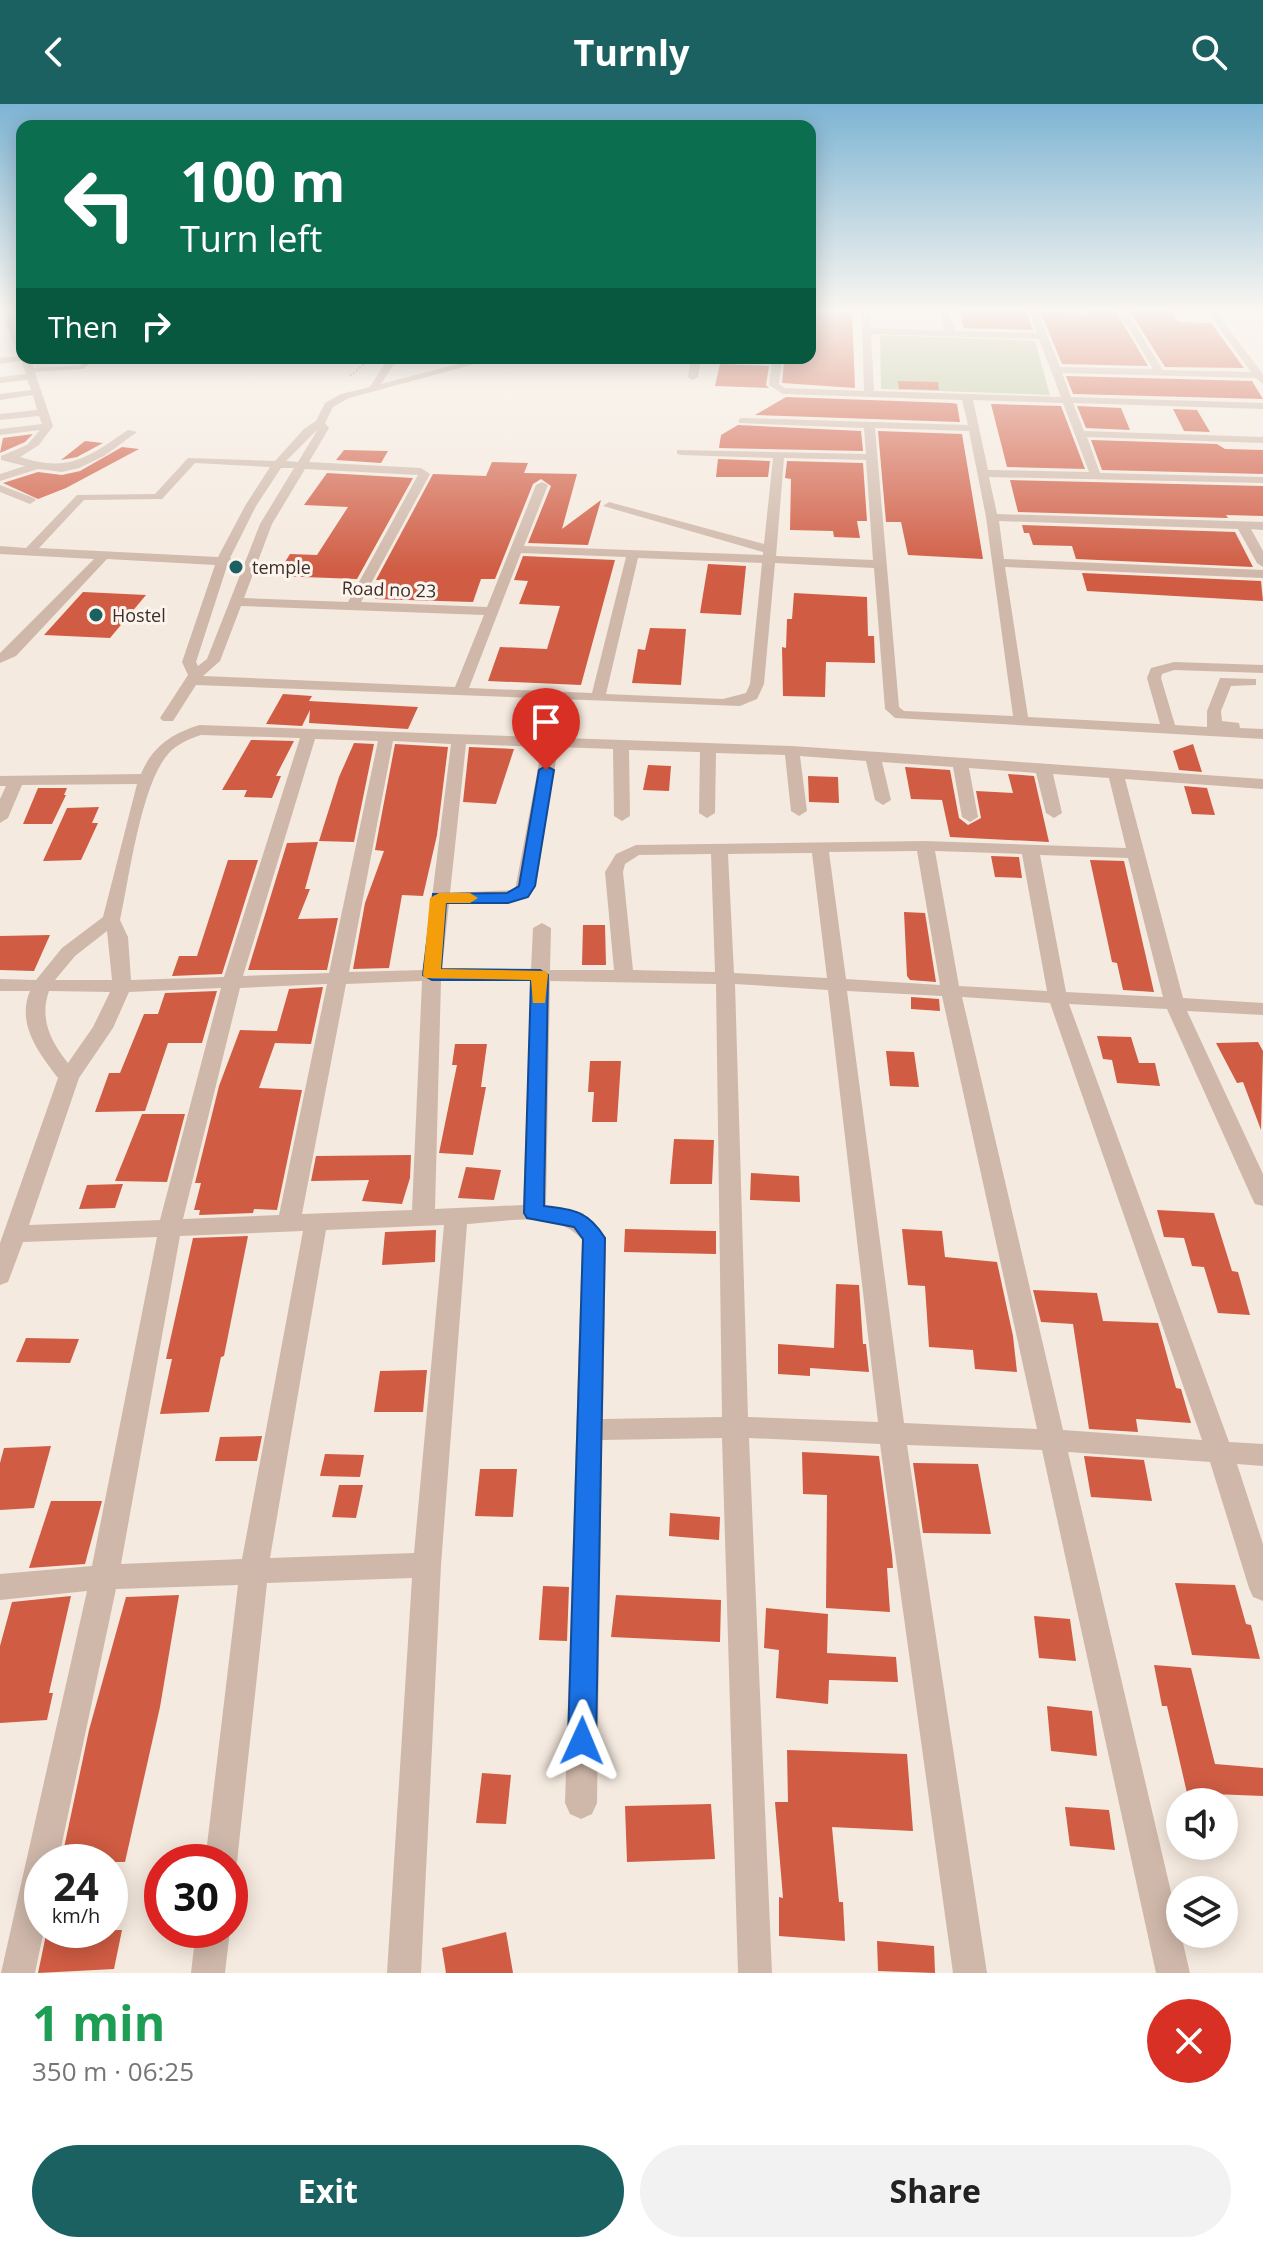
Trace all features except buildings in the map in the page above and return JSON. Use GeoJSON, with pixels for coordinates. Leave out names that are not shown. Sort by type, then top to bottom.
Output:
{"type":"FeatureCollection","features":[{"type":"Feature","properties":{"kind":"street"},"geometry":{"type":"LineString","coordinates":[[5,458],[40,441],[48,426],[38,397]]}},
{"type":"Feature","properties":{"kind":"street"},"geometry":{"type":"LineString","coordinates":[[193,677],[189,662],[222,562],[248,512],[306,428],[320,423],[329,405],[346,397]]}},
{"type":"Feature","properties":{"kind":"street"},"geometry":{"type":"LineString","coordinates":[[967,397],[992,517],[1021,722]]}},
{"type":"Feature","properties":{"kind":"street"},"geometry":{"type":"LineString","coordinates":[[978,397],[1263,406]]}},
{"type":"Feature","properties":{"kind":"street"},"geometry":{"type":"LineString","coordinates":[[1067,399],[1096,476]]}},
{"type":"Feature","properties":{"kind":"street"},"geometry":{"type":"LineString","coordinates":[[0,417],[43,412]]}},
{"type":"Feature","properties":{"kind":"street"},"geometry":{"type":"LineString","coordinates":[[743,421],[974,428]]}},
{"type":"Feature","properties":{"kind":"street"},"geometry":{"type":"LineString","coordinates":[[168,718],[193,677],[213,661],[266,524],[324,428],[320,423]]}},
{"type":"Feature","properties":{"kind":"street"},"geometry":{"type":"LineString","coordinates":[[869,425],[892,709],[900,715],[919,718],[1169,729],[1263,727]]}},
{"type":"Feature","properties":{"kind":"street"},"geometry":{"type":"LineString","coordinates":[[0,432],[48,426]]}},
{"type":"Feature","properties":{"kind":"street"},"geometry":{"type":"LineString","coordinates":[[5,458],[57,470],[80,466],[132,432]]}},
{"type":"Feature","properties":{"kind":"street"},"geometry":{"type":"LineString","coordinates":[[1081,434],[1263,440]]}},
{"type":"Feature","properties":{"kind":"street"},"geometry":{"type":"LineString","coordinates":[[0,448],[40,441]]}},
{"type":"Feature","properties":{"kind":"street"},"geometry":{"type":"LineString","coordinates":[[681,452],[872,457]]}},
{"type":"Feature","properties":{"kind":"street"},"geometry":{"type":"LineString","coordinates":[[193,677],[460,693],[740,702],[752,696],[757,684],[779,455]]}},
{"type":"Feature","properties":{"kind":"street"},"geometry":{"type":"LineString","coordinates":[[30,551],[81,497],[158,497],[192,460],[404,469],[424,474],[352,606]]}},
{"type":"Feature","properties":{"kind":"street"},"geometry":{"type":"LineString","coordinates":[[0,478],[35,466]]}},
{"type":"Feature","properties":{"kind":"street"},"geometry":{"type":"LineString","coordinates":[[983,473],[1263,480]]}},
{"type":"Feature","properties":{"kind":"street"},"geometry":{"type":"LineString","coordinates":[[460,693],[542,485]]}},
{"type":"Feature","properties":{"kind":"street"},"geometry":{"type":"LineString","coordinates":[[0,488],[30,500]]}},
{"type":"Feature","properties":{"kind":"street"},"geometry":{"type":"LineString","coordinates":[[609,506],[769,555]]}},
{"type":"Feature","properties":{"kind":"street"},"geometry":{"type":"LineString","coordinates":[[992,517],[1263,526]]}},
{"type":"Feature","properties":{"kind":"street"},"geometry":{"type":"LineString","coordinates":[[1243,526],[1263,563]]}},
{"type":"Feature","properties":{"kind":"street"},"geometry":{"type":"LineString","coordinates":[[516,549],[769,555],[881,564]]}},
{"type":"Feature","properties":{"kind":"street"},"geometry":{"type":"LineString","coordinates":[[0,550],[251,562]]}},
{"type":"Feature","properties":{"kind":"street"},"geometry":{"type":"LineString","coordinates":[[598,698],[633,554]]}},
{"type":"Feature","properties":{"kind":"street"},"geometry":{"type":"LineString","coordinates":[[0,659],[11,653],[104,555]]}},
{"type":"Feature","properties":{"kind":"street"},"geometry":{"type":"LineString","coordinates":[[999,563],[1263,574]]}},
{"type":"Feature","properties":{"kind":"street","name":"Road no 23"},"geometry":{"type":"LineString","coordinates":[[236,602],[492,611]]}},
{"type":"Feature","properties":{"kind":"street"},"geometry":{"type":"LineString","coordinates":[[1169,729],[1154,678],[1156,671],[1174,666],[1263,669]]}},
{"type":"Feature","properties":{"kind":"street"},"geometry":{"type":"LineString","coordinates":[[1263,682],[1225,681],[1214,711],[1214,725],[1263,734]]}},
{"type":"Feature","properties":{"kind":"street"},"geometry":{"type":"LineString","coordinates":[[0,1276],[69,1077],[103,1028],[122,986],[119,937],[111,920],[145,779],[158,755],[190,732],[309,733],[792,751],[1263,784]]}},
{"type":"Feature","properties":{"kind":"street"},"geometry":{"type":"LineString","coordinates":[[18,1973],[104,1577],[170,1227],[232,981],[309,733]]}},
{"type":"Feature","properties":{"kind":"street"},"geometry":{"type":"LineString","coordinates":[[223,1844],[254,1571],[336,978],[386,737]]}},
{"type":"Feature","properties":{"kind":"street"},"geometry":{"type":"LineString","coordinates":[[423,1217],[432,975],[459,739]]}},
{"type":"Feature","properties":{"kind":"street"},"geometry":{"type":"LineString","coordinates":[[439,898],[508,898],[522,894],[527,886],[551,741]]}},
{"type":"Feature","properties":{"kind":"street"},"geometry":{"type":"LineString","coordinates":[[621,745],[622,816]]}},
{"type":"Feature","properties":{"kind":"street"},"geometry":{"type":"LineString","coordinates":[[707,813],[708,747]]}},
{"type":"Feature","properties":{"kind":"street"},"geometry":{"type":"LineString","coordinates":[[792,751],[799,811]]}},
{"type":"Feature","properties":{"kind":"street"},"geometry":{"type":"LineString","coordinates":[[873,756],[883,800]]}},
{"type":"Feature","properties":{"kind":"street"},"geometry":{"type":"LineString","coordinates":[[960,762],[970,817]]}},
{"type":"Feature","properties":{"kind":"street"},"geometry":{"type":"LineString","coordinates":[[1043,767],[1054,813]]}},
{"type":"Feature","properties":{"kind":"street"},"geometry":{"type":"LineString","coordinates":[[1115,772],[1133,853],[1175,1006],[1263,1198]]}},
{"type":"Feature","properties":{"kind":"street"},"geometry":{"type":"LineString","coordinates":[[0,818],[8,781],[145,779]]}},
{"type":"Feature","properties":{"kind":"street"},"geometry":{"type":"LineString","coordinates":[[624,976],[615,865],[622,856],[636,850],[925,846],[1133,853]]}},
{"type":"Feature","properties":{"kind":"street"},"geometry":{"type":"LineString","coordinates":[[925,846],[951,992],[1173,1973]]}},
{"type":"Feature","properties":{"kind":"street"},"geometry":{"type":"LineString","coordinates":[[719,847],[735,1427],[755,1973]]}},
{"type":"Feature","properties":{"kind":"street"},"geometry":{"type":"LineString","coordinates":[[820,847],[892,1433],[970,1973]]}},
{"type":"Feature","properties":{"kind":"street"},"geometry":{"type":"LineString","coordinates":[[1030,849],[1058,999],[1220,1453],[1263,1588]]}},
{"type":"Feature","properties":{"kind":"street"},"geometry":{"type":"LineString","coordinates":[[69,1077],[36,1028],[37,1002],[59,958],[111,920]]}},
{"type":"Feature","properties":{"kind":"street"},"geometry":{"type":"LineString","coordinates":[[534,1213],[542,928]]}},
{"type":"Feature","properties":{"kind":"street"},"geometry":{"type":"LineString","coordinates":[[0,985],[122,986],[432,975],[624,976],[725,978],[1263,1009]]}},
{"type":"Feature","properties":{"kind":"street"},"geometry":{"type":"LineString","coordinates":[[14,1234],[534,1213],[563,1215],[582,1221],[594,1238],[581,1803]]}},
{"type":"Feature","properties":{"kind":"street"},"geometry":{"type":"LineString","coordinates":[[404,1973],[427,1565],[456,1216]]}},
{"type":"Feature","properties":{"kind":"street"},"geometry":{"type":"LineString","coordinates":[[589,1430],[735,1427],[1051,1440],[1263,1455]]}},
{"type":"Feature","properties":{"kind":"street"},"geometry":{"type":"LineString","coordinates":[[0,1587],[104,1577],[427,1565]]}},
{"type":"Feature","properties":{"kind":"street"},"geometry":{"type":"LineString","coordinates":[[208,1973],[211,1948]]}},
{"type":"Feature","properties":{"kind":"slow traffic"},"geometry":{"type":"LineString","coordinates":[[470,898],[439,898],[432,975],[540,975],[539,999]]}},
{"type":"Feature","properties":{"kind":"place","name":"temple"},"geometry":{"type":"Point","coordinates":[236,567]}},
{"type":"Feature","properties":{"kind":"place","name":"Hostel"},"geometry":{"type":"Point","coordinates":[96,615]}},
{"type":"Feature","properties":{"kind":"route"},"geometry":{"type":"LineString","coordinates":[[546,770],[527,886],[522,894],[508,898],[439,898],[432,975],[540,975],[534,1213],[563,1215],[582,1221],[594,1238],[582,1741]]}}]}
